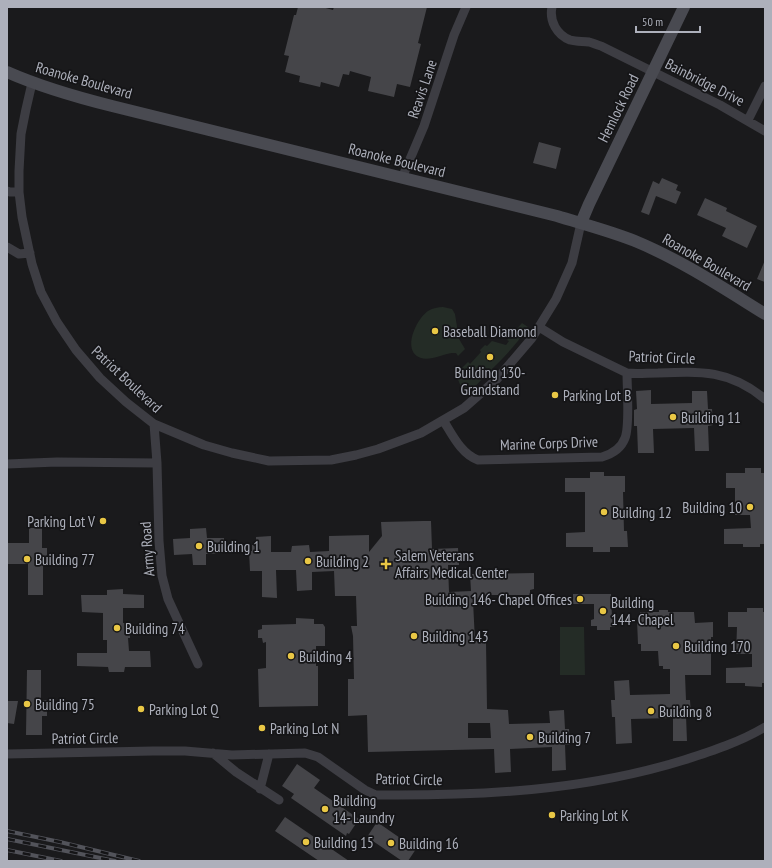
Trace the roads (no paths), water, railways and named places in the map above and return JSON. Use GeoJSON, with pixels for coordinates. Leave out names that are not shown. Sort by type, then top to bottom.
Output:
{"type":"FeatureCollection","features":[{"type":"Feature","properties":{"kind":"main road","name":"Hemlock Road"},"geometry":{"type":"LineString","coordinates":[[581,223],[684,7]]}},
{"type":"Feature","properties":{"kind":"main road","name":"Roanoke Boulevard"},"geometry":{"type":"LineString","coordinates":[[7,72],[32,83],[65,94],[581,223],[615,234],[662,253],[765,314]]}},
{"type":"Feature","properties":{"kind":"street","name":"Reavis Lane"},"geometry":{"type":"LineString","coordinates":[[402,178],[424,126],[454,35],[466,7]]}},
{"type":"Feature","properties":{"kind":"street","name":"Bainbridge Drive"},"geometry":{"type":"LineString","coordinates":[[552,7],[554,25],[569,39],[589,42],[601,46],[748,120],[765,131]]}},
{"type":"Feature","properties":{"kind":"street","name":"Patriot Boulevard"},"geometry":{"type":"LineString","coordinates":[[32,83],[21,134],[19,192],[22,217],[41,292],[57,322],[76,350],[100,378],[126,402],[154,424],[204,445],[232,453],[269,461],[331,460],[378,449],[421,433],[464,408],[497,379],[532,338],[539,327],[556,299],[572,263],[581,223]]}},
{"type":"Feature","properties":{"kind":"street"},"geometry":{"type":"LineString","coordinates":[[748,120],[765,86]]}},
{"type":"Feature","properties":{"kind":"street"},"geometry":{"type":"LineString","coordinates":[[7,190],[10,192],[19,192]]}},
{"type":"Feature","properties":{"kind":"street"},"geometry":{"type":"LineString","coordinates":[[7,247],[19,254],[30,253]]}},
{"type":"Feature","properties":{"kind":"street","name":"Patriot Circle"},"geometry":{"type":"LineString","coordinates":[[539,327],[563,342],[627,373],[702,372],[716,374],[744,384],[765,399]]}},
{"type":"Feature","properties":{"kind":"street","name":"Marine Corps Drive"},"geometry":{"type":"LineString","coordinates":[[442,420],[465,453],[478,460],[602,457],[616,451],[625,438],[627,421],[627,373]]}},
{"type":"Feature","properties":{"kind":"street","name":"Army Road"},"geometry":{"type":"LineString","coordinates":[[154,424],[157,463],[159,541],[164,587],[198,664]]}},
{"type":"Feature","properties":{"kind":"street"},"geometry":{"type":"LineString","coordinates":[[7,464],[57,462],[157,463]]}},
{"type":"Feature","properties":{"kind":"street","name":"Patriot Circle"},"geometry":{"type":"LineString","coordinates":[[7,754],[185,751],[232,755],[311,754],[318,757],[365,790],[376,795],[471,793],[528,790],[568,785],[614,778],[657,769],[730,744],[765,727]]}},
{"type":"Feature","properties":{"kind":"street"},"geometry":{"type":"LineString","coordinates":[[213,753],[236,772],[278,800]]}},
{"type":"Feature","properties":{"kind":"street"},"geometry":{"type":"LineString","coordinates":[[260,789],[269,754]]}},
{"type":"Feature","properties":{"kind":"railway"},"geometry":{"type":"LineString","coordinates":[[7,831],[139,861]]}},
{"type":"Feature","properties":{"kind":"railway"},"geometry":{"type":"LineString","coordinates":[[7,839],[115,861]]}},
{"type":"Feature","properties":{"kind":"railway"},"geometry":{"type":"LineString","coordinates":[[7,850],[61,861]]}},
{"type":"Feature","properties":{"kind":"place","name":"Baseball Diamond"},"geometry":{"type":"Point","coordinates":[435,331]}},
{"type":"Feature","properties":{"kind":"place","name":"Building 130- Grandstand"},"geometry":{"type":"Point","coordinates":[490,357]}},
{"type":"Feature","properties":{"kind":"place","name":"Parking Lot B"},"geometry":{"type":"Point","coordinates":[555,395]}},
{"type":"Feature","properties":{"kind":"place","name":"Building 11"},"geometry":{"type":"Point","coordinates":[673,417]}},
{"type":"Feature","properties":{"kind":"place","name":"Building 10"},"geometry":{"type":"Point","coordinates":[750,507]}},
{"type":"Feature","properties":{"kind":"place","name":"Building 12"},"geometry":{"type":"Point","coordinates":[604,512]}},
{"type":"Feature","properties":{"kind":"place","name":"Parking Lot V"},"geometry":{"type":"Point","coordinates":[103,521]}},
{"type":"Feature","properties":{"kind":"place","name":"Building 1"},"geometry":{"type":"Point","coordinates":[199,546]}},
{"type":"Feature","properties":{"kind":"place","name":"Building 77"},"geometry":{"type":"Point","coordinates":[27,559]}},
{"type":"Feature","properties":{"kind":"place","name":"Building 2"},"geometry":{"type":"Point","coordinates":[308,561]}},
{"type":"Feature","properties":{"kind":"place","name":"Salem Veterans Affairs Medical Center"},"geometry":{"type":"Point","coordinates":[386,564]}},
{"type":"Feature","properties":{"kind":"place","name":"Building 146- Chapel Offices"},"geometry":{"type":"Point","coordinates":[580,599]}},
{"type":"Feature","properties":{"kind":"place","name":"Building 144- Chapel"},"geometry":{"type":"Point","coordinates":[603,611]}},
{"type":"Feature","properties":{"kind":"place","name":"Building 74"},"geometry":{"type":"Point","coordinates":[117,628]}},
{"type":"Feature","properties":{"kind":"place","name":"Building 143"},"geometry":{"type":"Point","coordinates":[414,636]}},
{"type":"Feature","properties":{"kind":"place","name":"Building 170"},"geometry":{"type":"Point","coordinates":[676,646]}},
{"type":"Feature","properties":{"kind":"place","name":"Building 4"},"geometry":{"type":"Point","coordinates":[291,656]}},
{"type":"Feature","properties":{"kind":"place","name":"Building 75"},"geometry":{"type":"Point","coordinates":[27,704]}},
{"type":"Feature","properties":{"kind":"place","name":"Parking Lot Q"},"geometry":{"type":"Point","coordinates":[141,709]}},
{"type":"Feature","properties":{"kind":"place","name":"Building 8"},"geometry":{"type":"Point","coordinates":[651,711]}},
{"type":"Feature","properties":{"kind":"place","name":"Parking Lot N"},"geometry":{"type":"Point","coordinates":[262,728]}},
{"type":"Feature","properties":{"kind":"place","name":"Building 7"},"geometry":{"type":"Point","coordinates":[530,737]}},
{"type":"Feature","properties":{"kind":"place","name":"Building 14- Laundry"},"geometry":{"type":"Point","coordinates":[325,809]}},
{"type":"Feature","properties":{"kind":"place","name":"Parking Lot K"},"geometry":{"type":"Point","coordinates":[552,815]}},
{"type":"Feature","properties":{"kind":"place","name":"Building 15"},"geometry":{"type":"Point","coordinates":[306,842]}},
{"type":"Feature","properties":{"kind":"place","name":"Building 16"},"geometry":{"type":"Point","coordinates":[391,843]}}]}
